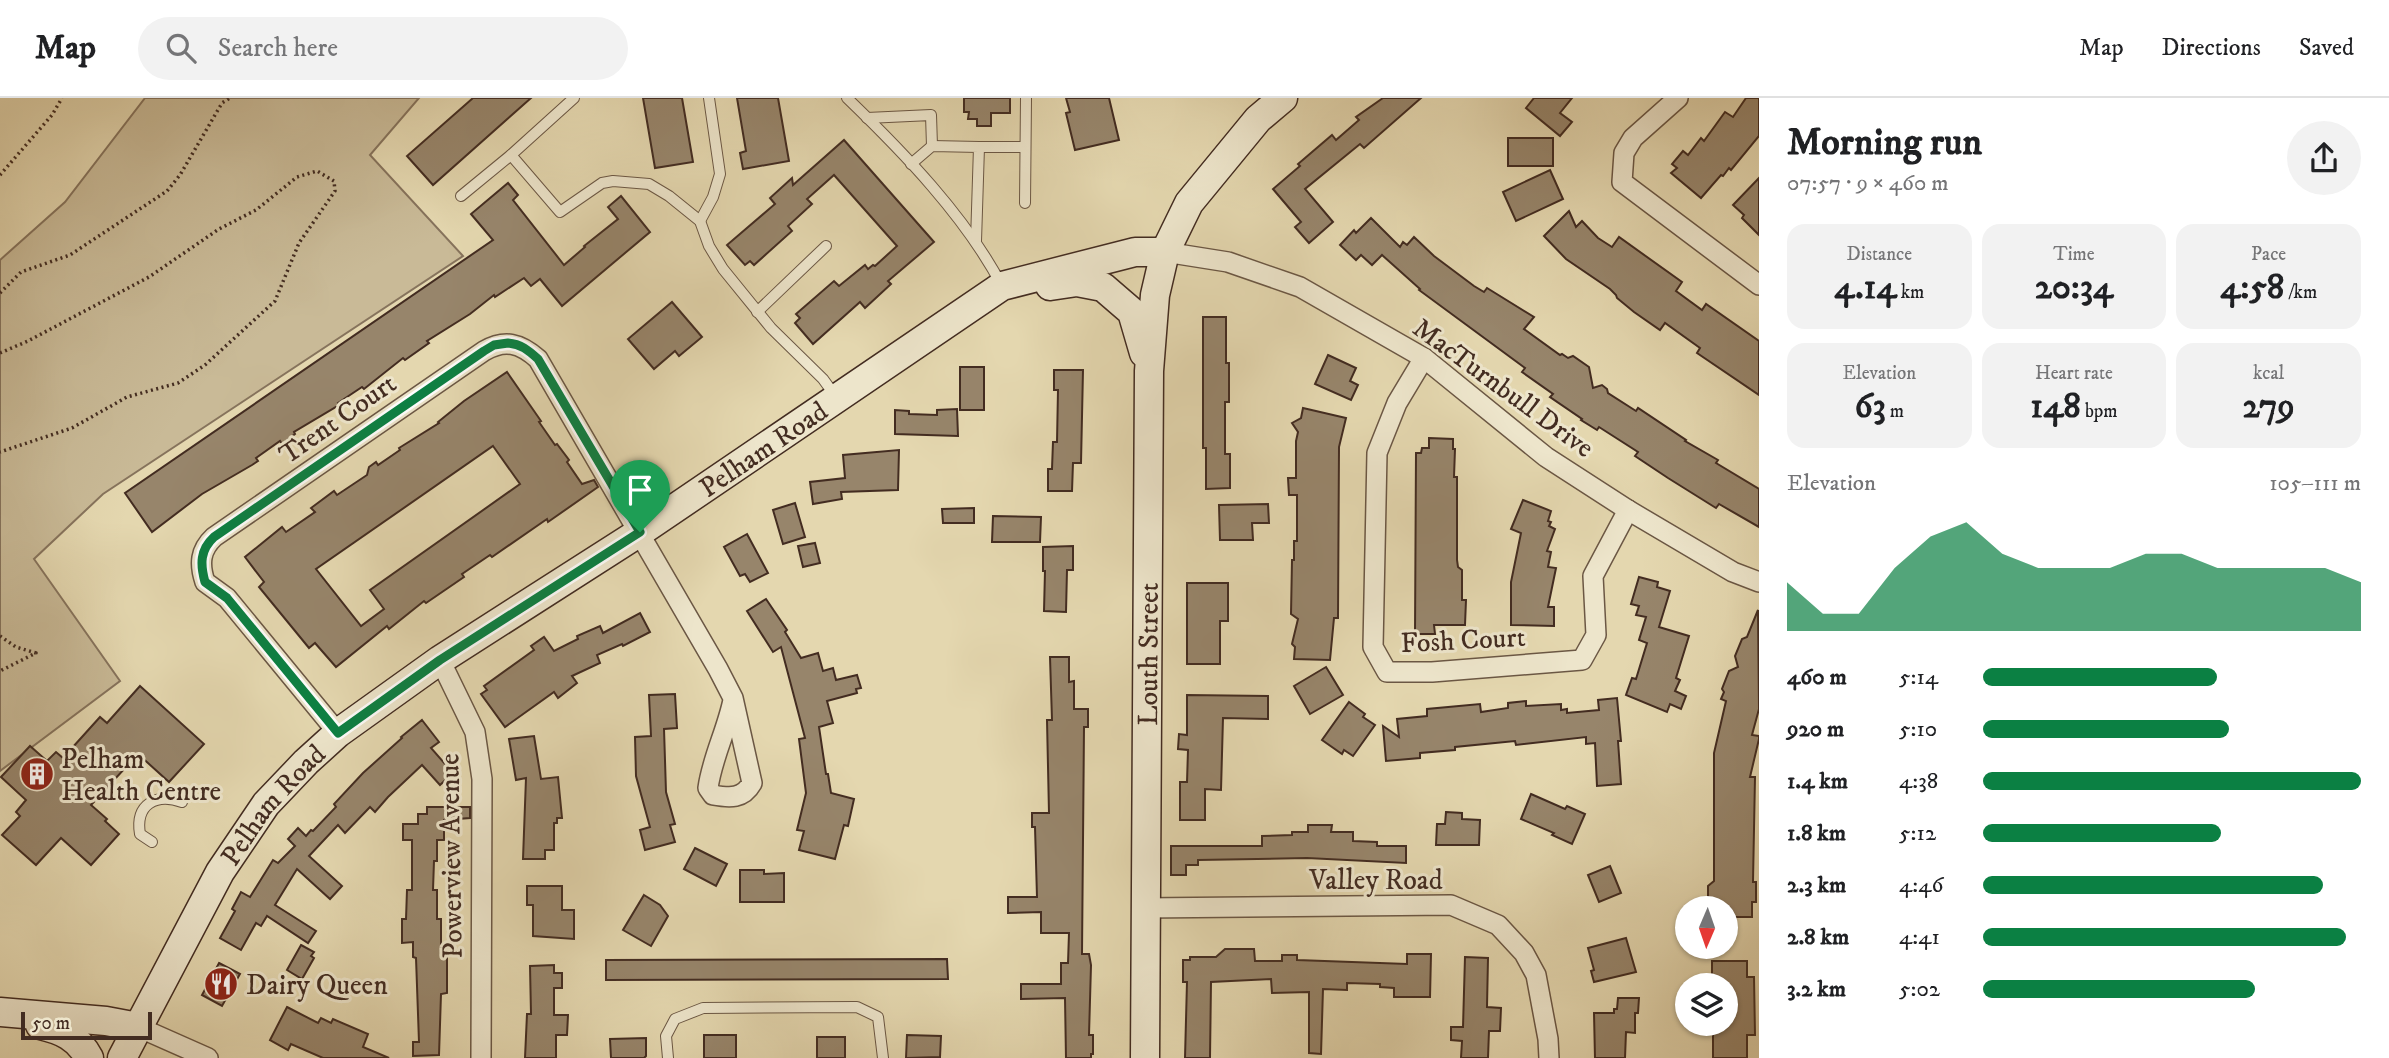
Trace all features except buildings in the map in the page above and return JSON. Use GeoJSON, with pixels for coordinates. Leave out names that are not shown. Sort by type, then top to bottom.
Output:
{"type":"FeatureCollection","features":[{"type":"Feature","properties":{"kind":"main road"},"geometry":{"type":"LineString","coordinates":[[1165,252],[1189,203],[1258,119],[1283,98]]}},
{"type":"Feature","properties":{"kind":"main road","name":"Pelham Road"},"geometry":{"type":"LineString","coordinates":[[122,1058],[220,873],[266,804],[338,733],[440,660],[640,532],[1002,286],[1135,252],[1165,252]]}},
{"type":"Feature","properties":{"kind":"main road","name":"Louth Street"},"geometry":{"type":"LineString","coordinates":[[1145,1058],[1149,370],[1155,295],[1165,252]]}},
{"type":"Feature","properties":{"kind":"main road"},"geometry":{"type":"LineString","coordinates":[[1002,286],[1039,288],[1077,282],[1103,287],[1132,312],[1149,370]]}},
{"type":"Feature","properties":{"kind":"main road"},"geometry":{"type":"LineString","coordinates":[[0,1013],[106,1021],[138,1027]]}},
{"type":"Feature","properties":{"kind":"main road"},"geometry":{"type":"LineString","coordinates":[[0,1013],[61,1030],[78,1041],[89,1058]]}},
{"type":"Feature","properties":{"kind":"street"},"geometry":{"type":"LineString","coordinates":[[1678,98],[1633,138],[1624,153],[1622,182],[1759,285]]}},
{"type":"Feature","properties":{"kind":"street","name":"MacTurnbull Drive"},"geometry":{"type":"LineString","coordinates":[[1165,252],[1228,262],[1300,287],[1424,358],[1546,457],[1628,510],[1733,572],[1759,582]]}},
{"type":"Feature","properties":{"kind":"street","name":"Trent Court"},"geometry":{"type":"LineString","coordinates":[[338,733],[227,598],[205,582],[202,556],[206,546],[214,537],[484,351],[500,344],[517,344],[538,359],[640,532],[733,700]]}},
{"type":"Feature","properties":{"kind":"street","name":"Fosh Court"},"geometry":{"type":"LineString","coordinates":[[1424,358],[1397,403],[1377,453],[1374,647],[1387,672],[1432,672],[1582,660],[1597,635],[1593,576],[1628,510]]}},
{"type":"Feature","properties":{"kind":"street","name":"Powerview Avenue"},"geometry":{"type":"LineString","coordinates":[[440,660],[475,732],[482,779],[481,1058]]}},
{"type":"Feature","properties":{"kind":"street","name":"Valley Road"},"geometry":{"type":"LineString","coordinates":[[1144,908],[1451,905],[1497,925],[1524,953],[1536,975],[1549,1058]]}},
{"type":"Feature","properties":{"kind":"street"},"geometry":{"type":"LineString","coordinates":[[138,1027],[208,1058]]}},
{"type":"Feature","properties":{"kind":"lane"},"geometry":{"type":"LineString","coordinates":[[461,196],[574,98]]}},
{"type":"Feature","properties":{"kind":"lane"},"geometry":{"type":"LineString","coordinates":[[701,221],[713,197],[720,174],[709,98]]}},
{"type":"Feature","properties":{"kind":"lane"},"geometry":{"type":"LineString","coordinates":[[847,98],[911,164],[976,241],[1002,286]]}},
{"type":"Feature","properties":{"kind":"lane"},"geometry":{"type":"LineString","coordinates":[[1025,203],[1026,98]]}},
{"type":"Feature","properties":{"kind":"lane"},"geometry":{"type":"LineString","coordinates":[[867,118],[931,116],[932,146]]}},
{"type":"Feature","properties":{"kind":"lane"},"geometry":{"type":"LineString","coordinates":[[911,164],[932,146],[1025,147]]}},
{"type":"Feature","properties":{"kind":"lane"},"geometry":{"type":"LineString","coordinates":[[976,241],[979,147]]}},
{"type":"Feature","properties":{"kind":"lane"},"geometry":{"type":"LineString","coordinates":[[511,155],[560,212],[603,183],[631,181],[654,186],[701,221],[715,258],[757,312],[823,379],[836,397]]}},
{"type":"Feature","properties":{"kind":"lane"},"geometry":{"type":"LineString","coordinates":[[757,312],[826,246]]}},
{"type":"Feature","properties":{"kind":"lane"},"geometry":{"type":"LineString","coordinates":[[152,842],[141,834],[138,822],[143,811],[151,802],[161,798],[182,802]]}},
{"type":"Feature","properties":{"kind":"lane"},"geometry":{"type":"LineString","coordinates":[[668,1058],[666,1036],[675,1019],[703,1008],[858,1007],[878,1017],[883,1058]]}},
{"type":"Feature","properties":{"kind":"path"},"geometry":{"type":"LineString","coordinates":[[0,175],[62,98]]}},
{"type":"Feature","properties":{"kind":"path"},"geometry":{"type":"LineString","coordinates":[[0,293],[21,272],[70,256],[167,191],[180,175],[222,103],[230,98]]}},
{"type":"Feature","properties":{"kind":"path"},"geometry":{"type":"LineString","coordinates":[[0,353],[149,277],[219,229],[256,210],[297,177],[317,171],[334,181],[335,191],[299,243],[275,301],[205,365],[178,383],[127,397],[72,428],[0,452]]}},
{"type":"Feature","properties":{"kind":"path"},"geometry":{"type":"LineString","coordinates":[[0,636],[16,646],[36,653],[0,671]]}},
{"type":"Feature","properties":{"kind":"shaded area"},"geometry":{"type":"Polygon","coordinates":[[[145,98],[419,98],[370,155],[463,256],[103,494],[34,559],[120,681],[0,771],[0,260],[65,202],[145,98]]]}},
{"type":"Feature","properties":{"kind":"place","name":"Pelham Health Centre"},"geometry":{"type":"Point","coordinates":[37,774]}},
{"type":"Feature","properties":{"kind":"place","name":"Dairy Queen"},"geometry":{"type":"Point","coordinates":[221,984]}},
{"type":"Feature","properties":{"kind":"route"},"geometry":{"type":"LineString","coordinates":[[508,343],[527,349],[538,359],[640,532],[440,660],[338,733],[227,598],[205,582],[201,562],[206,546],[214,537],[484,351],[494,345],[508,343]]}}]}
